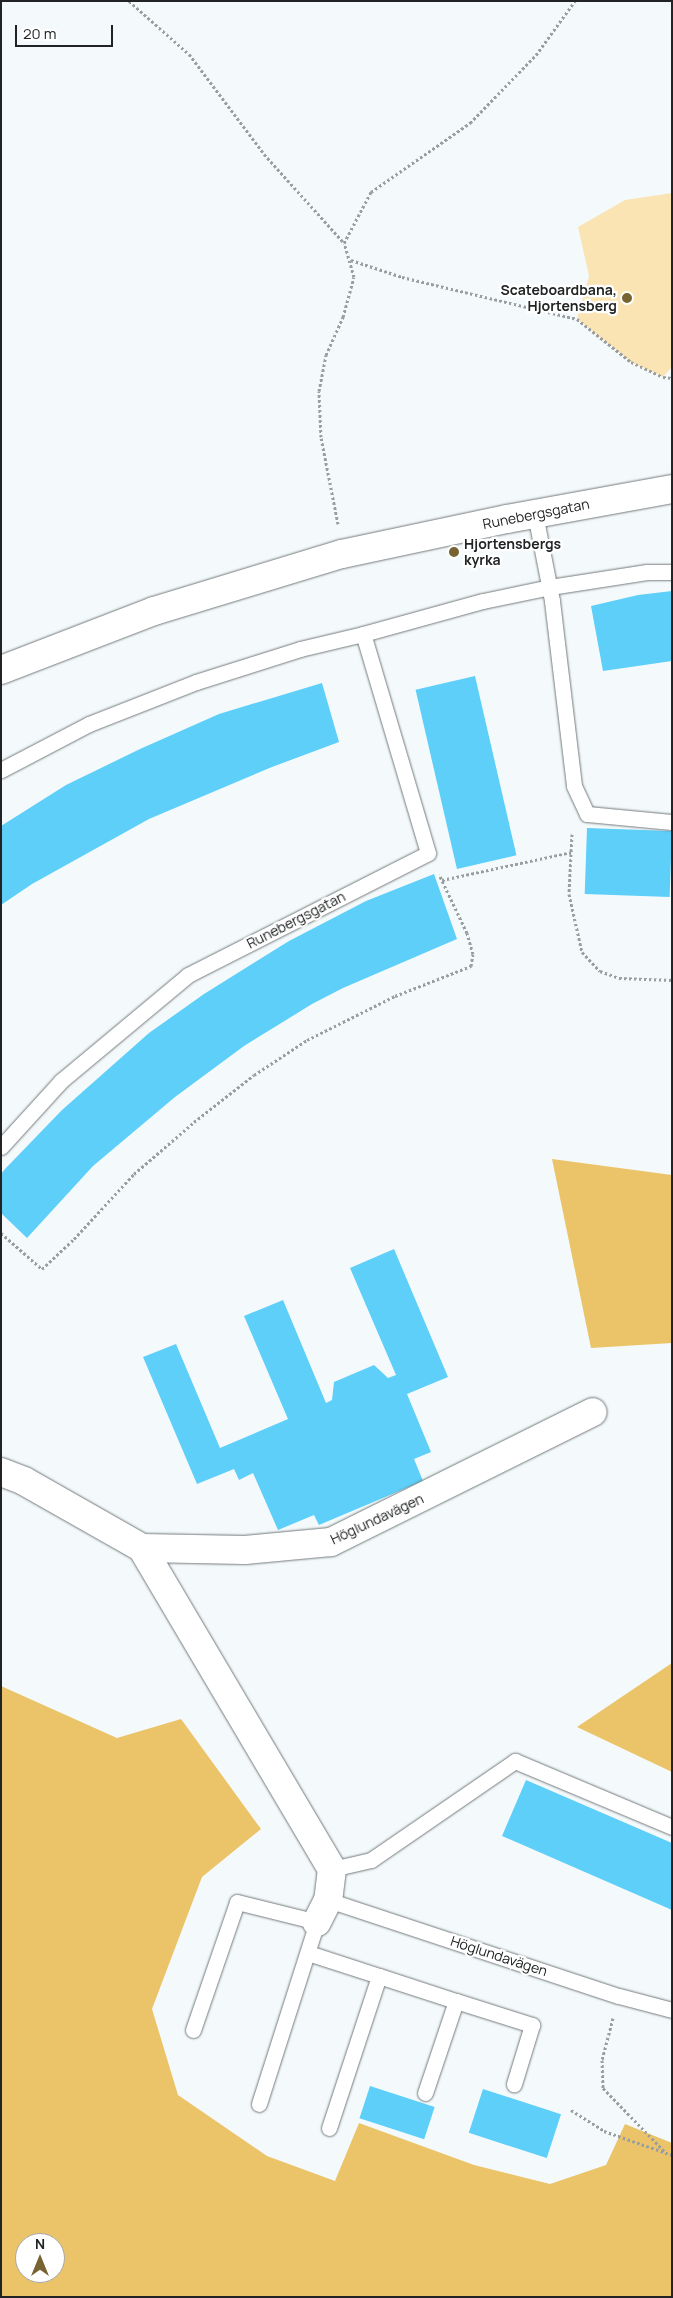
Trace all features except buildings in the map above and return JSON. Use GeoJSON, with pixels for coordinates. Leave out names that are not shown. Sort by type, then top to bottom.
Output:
{"type":"FeatureCollection","features":[{"type":"Feature","properties":{"kind":"street","name":"Runebergsgatan"},"geometry":{"type":"LineString","coordinates":[[1,670],[154,611],[342,554],[535,514],[672,490]]}},
{"type":"Feature","properties":{"kind":"street","name":"Höglundavägen"},"geometry":{"type":"LineString","coordinates":[[1,1472],[24,1481],[142,1548],[245,1550],[331,1542],[593,1412]]}},
{"type":"Feature","properties":{"kind":"street","name":"Höglundavägen"},"geometry":{"type":"LineString","coordinates":[[142,1548],[332,1869]]}},
{"type":"Feature","properties":{"kind":"street"},"geometry":{"type":"LineString","coordinates":[[322,1911],[332,1869]]}},
{"type":"Feature","properties":{"kind":"lane"},"geometry":{"type":"LineString","coordinates":[[535,514],[550,587],[574,786],[588,814],[672,822]]}},
{"type":"Feature","properties":{"kind":"lane"},"geometry":{"type":"LineString","coordinates":[[1,770],[89,724],[196,682],[300,649],[483,601],[550,587],[647,572],[672,572]]}},
{"type":"Feature","properties":{"kind":"lane"},"geometry":{"type":"LineString","coordinates":[[363,634],[428,853]]}},
{"type":"Feature","properties":{"kind":"lane","name":"Runebergsgatan"},"geometry":{"type":"LineString","coordinates":[[1,1147],[62,1081],[188,975],[428,853]]}},
{"type":"Feature","properties":{"kind":"lane"},"geometry":{"type":"LineString","coordinates":[[332,1869],[371,1860],[514,1761],[672,1827]]}},
{"type":"Feature","properties":{"kind":"lane","name":"Höglundavägen"},"geometry":{"type":"LineString","coordinates":[[193,2030],[237,1902],[322,1911],[672,2010]]}},
{"type":"Feature","properties":{"kind":"lane"},"geometry":{"type":"LineString","coordinates":[[259,2104],[322,1911]]}},
{"type":"Feature","properties":{"kind":"lane"},"geometry":{"type":"LineString","coordinates":[[308,1953],[532,2025],[514,2084]]}},
{"type":"Feature","properties":{"kind":"lane"},"geometry":{"type":"LineString","coordinates":[[329,2128],[379,1976]]}},
{"type":"Feature","properties":{"kind":"lane"},"geometry":{"type":"LineString","coordinates":[[426,2093],[456,2001]]}},
{"type":"Feature","properties":{"kind":"path"},"geometry":{"type":"LineString","coordinates":[[129,1],[189,54],[264,154],[344,242],[354,277],[343,317],[326,355],[318,391],[321,437],[340,533]]}},
{"type":"Feature","properties":{"kind":"path"},"geometry":{"type":"LineString","coordinates":[[344,242],[371,192],[470,123],[536,55],[575,1]]}},
{"type":"Feature","properties":{"kind":"path"},"geometry":{"type":"LineString","coordinates":[[350,259],[402,277],[577,319],[631,362],[663,377],[672,378]]}},
{"type":"Feature","properties":{"kind":"path"},"geometry":{"type":"LineString","coordinates":[[572,833],[569,894],[582,952],[600,971],[620,978],[672,980]]}},
{"type":"Feature","properties":{"kind":"path"},"geometry":{"type":"LineString","coordinates":[[442,880],[571,852]]}},
{"type":"Feature","properties":{"kind":"path"},"geometry":{"type":"LineString","coordinates":[[1,1233],[42,1269],[74,1239],[134,1174],[194,1122],[254,1075],[307,1040],[395,996],[471,966],[473,954],[467,933],[428,853]]}},
{"type":"Feature","properties":{"kind":"path"},"geometry":{"type":"LineString","coordinates":[[619,1996],[602,2060],[603,2088],[667,2154]]}},
{"type":"Feature","properties":{"kind":"path"},"geometry":{"type":"LineString","coordinates":[[571,2110],[604,2131],[672,2155]]}},
{"type":"Feature","properties":{"kind":"shaded area","name":"Scateboardbana, Hjortensberg"},"geometry":{"type":"Polygon","coordinates":[[[672,193],[672,367],[663,377],[631,362],[577,319],[589,276],[578,227],[625,200],[672,193]]]}},
{"type":"Feature","properties":{"kind":"shaded area"},"geometry":{"type":"Polygon","coordinates":[[[552,1159],[672,1175],[672,1343],[591,1348],[552,1159]]]}},
{"type":"Feature","properties":{"kind":"shaded area"},"geometry":{"type":"Polygon","coordinates":[[[672,1663],[672,1772],[577,1727],[672,1663]]]}},
{"type":"Feature","properties":{"kind":"shaded area"},"geometry":{"type":"Polygon","coordinates":[[[1,1686],[117,1738],[181,1719],[261,1829],[202,1877],[152,2009],[178,2095],[267,2156],[335,2181],[359,2123],[474,2165],[550,2184],[606,2165],[625,2124],[672,2143],[672,2297],[1,2297],[1,1686]]]}},
{"type":"Feature","properties":{"kind":"place","name":"Scateboardbana, Hjortensberg"},"geometry":{"type":"Point","coordinates":[627,298]}},
{"type":"Feature","properties":{"kind":"place","name":"Hjortensbergs kyrka"},"geometry":{"type":"Point","coordinates":[454,552]}}]}
